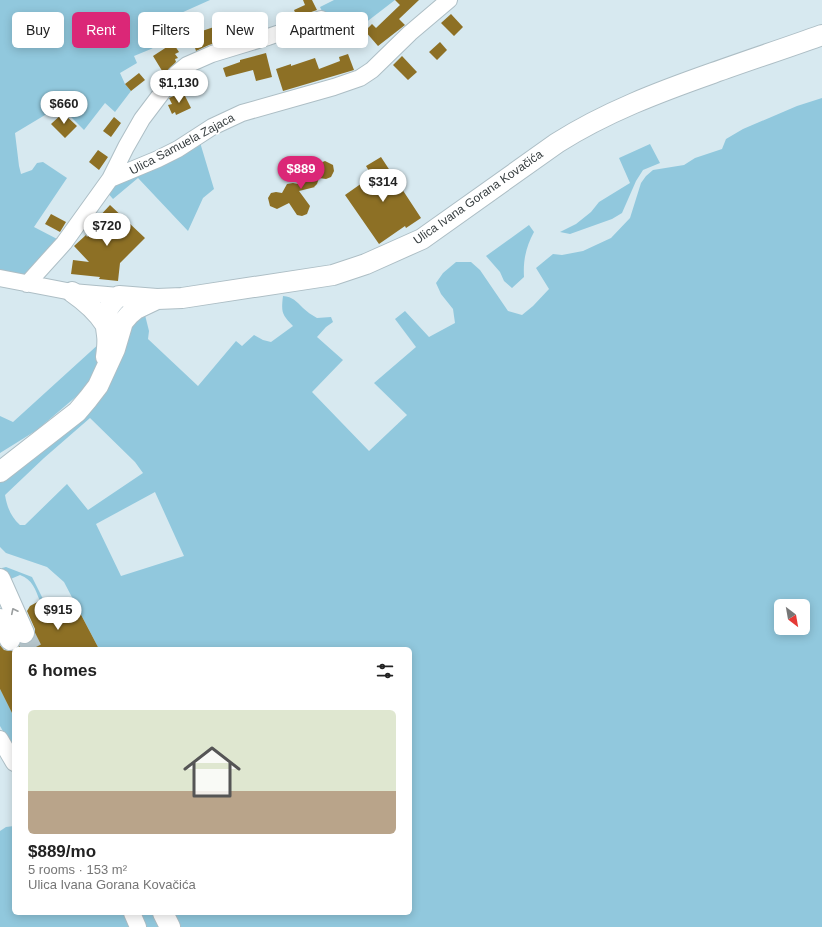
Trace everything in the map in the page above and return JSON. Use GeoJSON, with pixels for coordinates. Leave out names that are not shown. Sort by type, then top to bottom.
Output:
{"type":"FeatureCollection","features":[{"type":"Feature","properties":{"kind":"main road","name":"Ulica Ivana Gorana Kovačića"},"geometry":{"type":"LineString","coordinates":[[119,296],[158,299],[182,298],[333,275],[366,264],[422,239],[557,143],[601,118],[644,98],[822,35]]}},
{"type":"Feature","properties":{"kind":"main road"},"geometry":{"type":"LineString","coordinates":[[72,292],[88,303],[98,314],[114,323]]}},
{"type":"Feature","properties":{"kind":"main road"},"geometry":{"type":"LineString","coordinates":[[114,323],[106,314],[111,304],[119,296]]}},
{"type":"Feature","properties":{"kind":"main road"},"geometry":{"type":"LineString","coordinates":[[0,472],[77,412],[98,386],[104,373],[107,336],[114,323],[136,309],[158,299]]}},
{"type":"Feature","properties":{"kind":"main road"},"geometry":{"type":"LineString","coordinates":[[0,459],[34,444]]}},
{"type":"Feature","properties":{"kind":"main road"},"geometry":{"type":"LineString","coordinates":[[0,579],[17,636],[0,619]]}},
{"type":"Feature","properties":{"kind":"main road"},"geometry":{"type":"LineString","coordinates":[[164,915],[170,927]]}},
{"type":"Feature","properties":{"kind":"street","name":"Ulica Samuela Zajaca"},"geometry":{"type":"LineString","coordinates":[[110,180],[178,149],[212,128],[242,113],[334,87],[360,78],[372,70],[410,33],[449,0]]}},
{"type":"Feature","properties":{"kind":"street"},"geometry":{"type":"LineString","coordinates":[[27,284],[64,243],[110,180],[142,119],[166,85],[176,74],[187,64],[212,54],[276,34]]}},
{"type":"Feature","properties":{"kind":"street","name":"Ulica Ivana Gorana Kovačića"},"geometry":{"type":"LineString","coordinates":[[0,278],[72,292],[119,296]]}},
{"type":"Feature","properties":{"kind":"street"},"geometry":{"type":"LineString","coordinates":[[0,739],[12,760]]}},
{"type":"Feature","properties":{"kind":"street"},"geometry":{"type":"LineString","coordinates":[[133,915],[138,927]]}},
{"type":"Feature","properties":{"kind":"shaded area"},"geometry":{"type":"Polygon","coordinates":[[[0,0],[210,0],[183,12],[138,12],[138,48],[153,48],[134,56],[137,63],[120,73],[125,84],[131,91],[115,112],[105,103],[84,130],[60,106],[15,133],[21,174],[32,170],[37,163],[43,162],[67,178],[34,227],[59,240],[24,276],[0,272],[0,0]]]}},
{"type":"Feature","properties":{"kind":"shaded area"},"geometry":{"type":"Polygon","coordinates":[[[334,0],[395,0],[368,21],[368,12],[322,12],[320,7],[334,0]]]}},
{"type":"Feature","properties":{"kind":"shaded area"},"geometry":{"type":"Polygon","coordinates":[[[822,98],[822,927],[177,927],[171,915],[412,915],[412,647],[98,647],[64,582],[47,567],[6,553],[0,547],[0,480],[71,421],[124,336],[144,311],[149,331],[148,339],[198,386],[236,341],[242,346],[254,335],[271,342],[293,326],[283,313],[283,296],[294,300],[306,311],[317,318],[331,317],[333,322],[317,337],[343,360],[312,392],[369,451],[407,415],[374,383],[416,347],[395,319],[405,311],[429,337],[455,323],[453,309],[441,294],[436,283],[443,273],[456,262],[471,262],[480,270],[508,311],[522,315],[549,289],[536,268],[553,254],[562,255],[583,251],[611,238],[630,218],[641,183],[646,176],[653,170],[684,165],[695,158],[722,149],[726,139],[743,129],[797,106],[822,98]],[[90,418],[44,458],[5,495],[10,512],[14,519],[20,525],[25,525],[67,484],[88,510],[143,473],[135,462],[90,418]],[[155,492],[96,524],[121,576],[184,556],[155,492]]]}},
{"type":"Feature","properties":{"kind":"shaded area"},"geometry":{"type":"Polygon","coordinates":[[[199,139],[214,189],[203,198],[188,231],[138,178],[113,199],[106,191],[117,182],[199,139]]]}},
{"type":"Feature","properties":{"kind":"shaded area"},"geometry":{"type":"Polygon","coordinates":[[[650,144],[660,163],[643,170],[636,181],[622,213],[612,219],[570,234],[560,232],[576,224],[591,212],[599,202],[630,183],[619,158],[650,144]]]}},
{"type":"Feature","properties":{"kind":"shaded area"},"geometry":{"type":"Polygon","coordinates":[[[529,225],[534,232],[526,254],[524,277],[512,288],[504,281],[500,272],[486,256],[529,225]]]}},
{"type":"Feature","properties":{"kind":"shaded area"},"geometry":{"type":"Polygon","coordinates":[[[101,342],[103,348],[92,381],[37,430],[0,453],[0,416],[13,422],[101,342]]]}},
{"type":"Feature","properties":{"kind":"shaded area"},"geometry":{"type":"Polygon","coordinates":[[[6,567],[32,577],[43,599],[40,601],[31,582],[20,575],[6,581],[2,568],[6,567]]]}},
{"type":"Feature","properties":{"kind":"shaded area"},"geometry":{"type":"Polygon","coordinates":[[[0,689],[12,713],[12,747],[0,726],[0,689]]]}},
{"type":"Feature","properties":{"kind":"shaded area"},"geometry":{"type":"Polygon","coordinates":[[[12,826],[12,915],[125,915],[130,927],[0,927],[0,831],[6,827],[12,826]]]}},
{"type":"Feature","properties":{"kind":"shaded area"},"geometry":{"type":"Polygon","coordinates":[[[139,915],[157,915],[162,927],[143,927],[139,915]]]}},
{"type":"Feature","properties":{"kind":"building"},"geometry":{"type":"Polygon","coordinates":[[[303,0],[312,0],[317,10],[311,12],[295,12],[294,10],[305,5],[303,0]]]}},
{"type":"Feature","properties":{"kind":"building"},"geometry":{"type":"Polygon","coordinates":[[[395,0],[419,0],[399,19],[405,25],[378,46],[368,34],[368,28],[372,24],[376,28],[400,5],[395,0]]]}},
{"type":"Feature","properties":{"kind":"building"},"geometry":{"type":"Polygon","coordinates":[[[451,14],[463,27],[454,36],[441,23],[451,14]]]}},
{"type":"Feature","properties":{"kind":"building"},"geometry":{"type":"Polygon","coordinates":[[[212,28],[212,44],[204,47],[204,30],[212,28]]]}},
{"type":"Feature","properties":{"kind":"building"},"geometry":{"type":"Polygon","coordinates":[[[440,42],[447,50],[437,60],[429,52],[440,42]]]}},
{"type":"Feature","properties":{"kind":"building"},"geometry":{"type":"Polygon","coordinates":[[[165,48],[176,48],[179,52],[175,54],[178,58],[175,59],[176,62],[164,74],[153,56],[165,48]]]}},
{"type":"Feature","properties":{"kind":"building"},"geometry":{"type":"Polygon","coordinates":[[[195,48],[202,48],[196,51],[195,48]]]}},
{"type":"Feature","properties":{"kind":"building"},"geometry":{"type":"Polygon","coordinates":[[[266,53],[272,77],[256,81],[253,70],[226,77],[223,68],[240,62],[240,60],[266,53]]]}},
{"type":"Feature","properties":{"kind":"building"},"geometry":{"type":"Polygon","coordinates":[[[348,54],[354,70],[283,91],[276,69],[315,58],[319,69],[340,61],[339,57],[348,54]]]}},
{"type":"Feature","properties":{"kind":"building"},"geometry":{"type":"Polygon","coordinates":[[[402,56],[417,72],[408,80],[393,65],[402,56]]]}},
{"type":"Feature","properties":{"kind":"building"},"geometry":{"type":"Polygon","coordinates":[[[139,73],[145,80],[131,91],[125,84],[139,73]]]}},
{"type":"Feature","properties":{"kind":"building"},"geometry":{"type":"Polygon","coordinates":[[[183,92],[191,108],[176,115],[175,112],[172,114],[168,105],[172,104],[169,98],[183,92]]]}},
{"type":"Feature","properties":{"kind":"building"},"geometry":{"type":"Polygon","coordinates":[[[63,113],[77,126],[65,138],[51,124],[63,113]]]}},
{"type":"Feature","properties":{"kind":"building"},"geometry":{"type":"Polygon","coordinates":[[[114,117],[121,123],[111,137],[103,131],[114,117]]]}},
{"type":"Feature","properties":{"kind":"building"},"geometry":{"type":"Polygon","coordinates":[[[98,150],[108,157],[99,170],[89,162],[98,150]]]}},
{"type":"Feature","properties":{"kind":"building"},"geometry":{"type":"Polygon","coordinates":[[[381,157],[421,218],[406,228],[405,226],[379,244],[345,195],[372,176],[366,166],[381,157]]]}},
{"type":"Feature","properties":{"kind":"building"},"geometry":{"type":"Polygon","coordinates":[[[325,161],[333,165],[334,171],[331,177],[326,179],[319,178],[315,187],[299,191],[310,206],[307,214],[302,216],[297,215],[289,203],[277,209],[270,206],[268,198],[271,193],[282,193],[287,184],[298,184],[304,173],[309,171],[315,172],[320,163],[325,161]]]}},
{"type":"Feature","properties":{"kind":"building"},"geometry":{"type":"Polygon","coordinates":[[[110,205],[145,238],[120,263],[118,281],[99,279],[100,277],[71,274],[73,260],[89,262],[74,246],[86,235],[87,237],[101,222],[97,219],[110,205]]]}},
{"type":"Feature","properties":{"kind":"building"},"geometry":{"type":"Polygon","coordinates":[[[51,214],[66,222],[60,232],[45,224],[51,214]]]}},
{"type":"Feature","properties":{"kind":"building"},"geometry":{"type":"Polygon","coordinates":[[[43,599],[55,621],[78,609],[98,647],[19,647],[21,644],[28,644],[33,639],[35,634],[35,629],[27,611],[30,606],[43,599]]]}},
{"type":"Feature","properties":{"kind":"building"},"geometry":{"type":"Polygon","coordinates":[[[0,645],[4,650],[12,651],[12,713],[0,689],[0,645]]]}},
{"type":"Feature","properties":{"kind":"tunnel"},"geometry":{"type":"LineString","coordinates":[[24,633],[31,647]]}}]}
